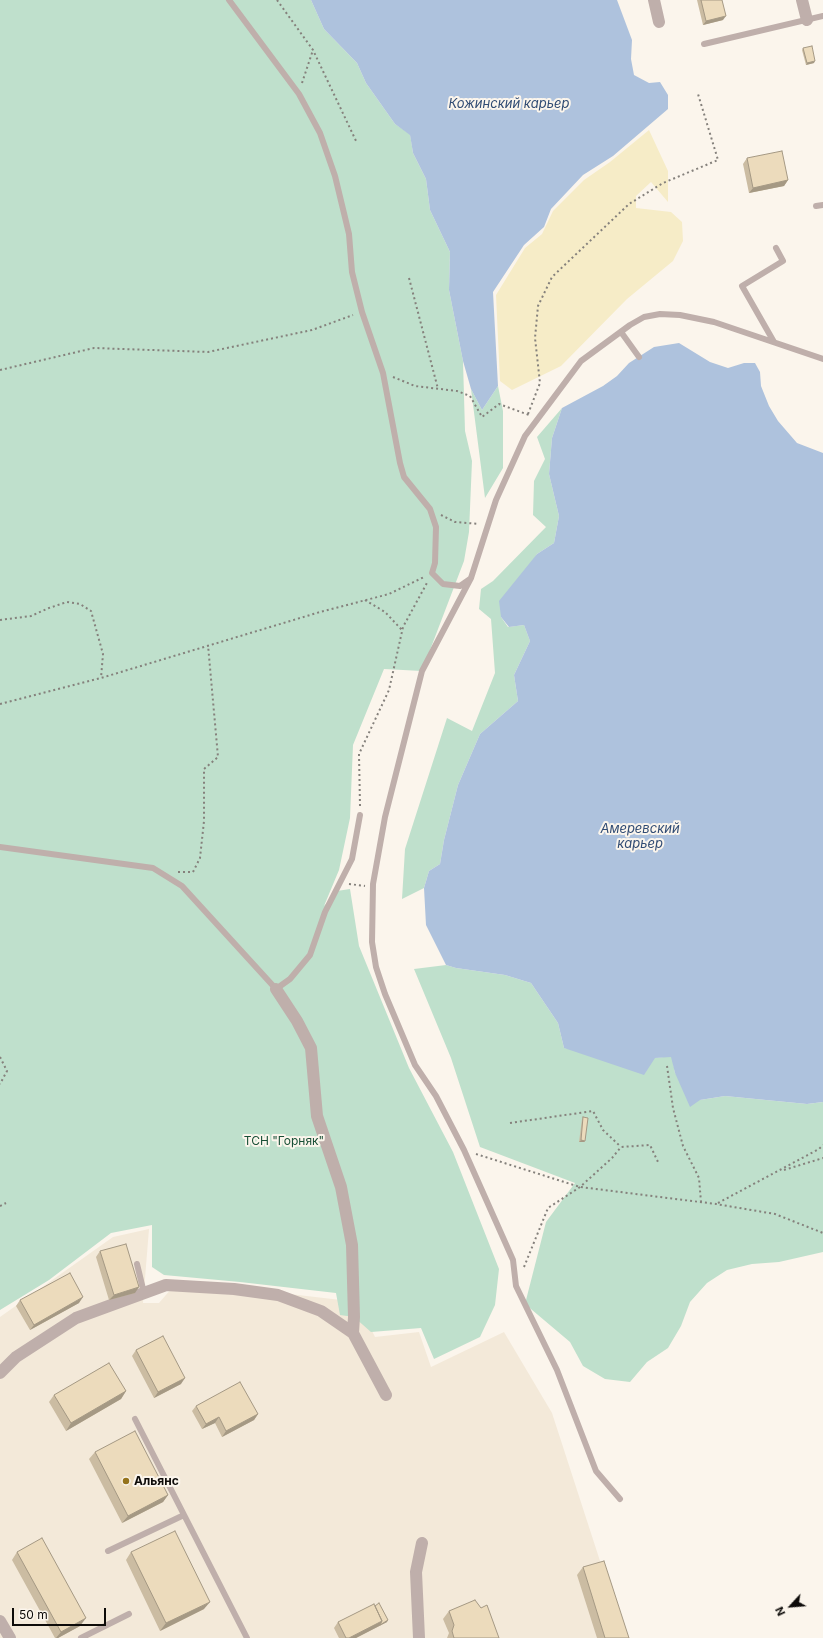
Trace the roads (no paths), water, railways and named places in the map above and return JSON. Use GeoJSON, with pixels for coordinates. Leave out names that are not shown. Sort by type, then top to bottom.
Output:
{"type":"FeatureCollection","features":[{"type":"Feature","properties":{"kind":"street"},"geometry":{"type":"LineString","coordinates":[[654,0],[659,22]]}},
{"type":"Feature","properties":{"kind":"street"},"geometry":{"type":"LineString","coordinates":[[802,0],[807,20]]}},
{"type":"Feature","properties":{"kind":"street"},"geometry":{"type":"LineString","coordinates":[[276,989],[297,1020],[311,1048],[317,1116],[341,1187],[352,1244],[353,1333]]}},
{"type":"Feature","properties":{"kind":"street"},"geometry":{"type":"LineString","coordinates":[[0,1373],[16,1357],[76,1318],[166,1285],[234,1289],[278,1295],[321,1311],[353,1333],[386,1395]]}},
{"type":"Feature","properties":{"kind":"street"},"geometry":{"type":"LineString","coordinates":[[419,1638],[416,1572],[422,1543]]}},
{"type":"Feature","properties":{"kind":"street"},"geometry":{"type":"LineString","coordinates":[[0,1621],[10,1638]]}},
{"type":"Feature","properties":{"kind":"lane"},"geometry":{"type":"LineString","coordinates":[[229,0],[299,94],[320,133],[335,176],[349,234],[352,272],[362,312],[383,372],[404,477],[430,509],[436,527],[435,563],[432,573],[443,584],[460,586],[471,578]]}},
{"type":"Feature","properties":{"kind":"lane"},"geometry":{"type":"LineString","coordinates":[[704,44],[823,16]]}},
{"type":"Feature","properties":{"kind":"lane"},"geometry":{"type":"LineString","coordinates":[[816,206],[823,205]]}},
{"type":"Feature","properties":{"kind":"lane"},"geometry":{"type":"LineString","coordinates":[[774,342],[742,286],[783,261],[776,248]]}},
{"type":"Feature","properties":{"kind":"lane"},"geometry":{"type":"LineString","coordinates":[[620,1499],[596,1471],[582,1430],[557,1370],[516,1286],[513,1260],[464,1150],[436,1096],[415,1065],[385,994],[376,967],[372,942],[373,884],[384,824],[422,671],[471,578],[496,500],[525,436],[581,361],[621,332],[644,318],[660,314],[680,315],[714,322],[823,359]]}},
{"type":"Feature","properties":{"kind":"lane"},"geometry":{"type":"LineString","coordinates":[[621,332],[639,357]]}},
{"type":"Feature","properties":{"kind":"lane"},"geometry":{"type":"LineString","coordinates":[[0,847],[153,868],[182,886],[276,989],[290,979],[310,955],[325,912],[352,859],[360,815]]}},
{"type":"Feature","properties":{"kind":"lane"},"geometry":{"type":"LineString","coordinates":[[137,1264],[144,1293]]}},
{"type":"Feature","properties":{"kind":"lane"},"geometry":{"type":"LineString","coordinates":[[0,1365],[16,1357]]}},
{"type":"Feature","properties":{"kind":"lane"},"geometry":{"type":"LineString","coordinates":[[136,1419],[247,1638]]}},
{"type":"Feature","properties":{"kind":"lane"},"geometry":{"type":"LineString","coordinates":[[108,1551],[184,1514]]}},
{"type":"Feature","properties":{"kind":"lane"},"geometry":{"type":"LineString","coordinates":[[81,1638],[129,1614]]}},
{"type":"Feature","properties":{"kind":"water","name":"Кожинский карьер"},"geometry":{"type":"Polygon","coordinates":[[[311,0],[617,0],[632,40],[631,59],[634,75],[649,83],[660,82],[668,95],[668,109],[613,156],[583,175],[551,209],[544,227],[524,245],[493,292],[498,386],[482,410],[471,389],[463,361],[449,290],[450,252],[430,210],[426,179],[413,153],[410,135],[395,124],[366,83],[357,63],[324,29],[311,0]]]}},
{"type":"Feature","properties":{"kind":"water","name":"Амеревский карьер"},"geometry":{"type":"Polygon","coordinates":[[[679,343],[710,362],[728,368],[744,363],[755,363],[760,372],[761,386],[769,406],[778,421],[797,443],[823,453],[823,1102],[807,1104],[725,1096],[700,1100],[690,1107],[675,1073],[671,1057],[655,1058],[644,1075],[564,1048],[558,1023],[531,983],[505,975],[456,968],[446,965],[426,925],[424,888],[429,871],[440,864],[444,840],[458,785],[480,734],[518,701],[514,675],[530,641],[524,625],[509,627],[501,617],[499,601],[537,554],[554,543],[559,516],[549,474],[552,438],[562,408],[603,386],[617,376],[629,363],[654,347],[679,343]]]}},
{"type":"Feature","properties":{"kind":"place","name":"Альянс"},"geometry":{"type":"Point","coordinates":[126,1481]}},
{"type":"Feature","properties":{"kind":"park label","name":"ТСН \"Горняк\""},"geometry":{"type":"Point","coordinates":[284,1141]}}]}
